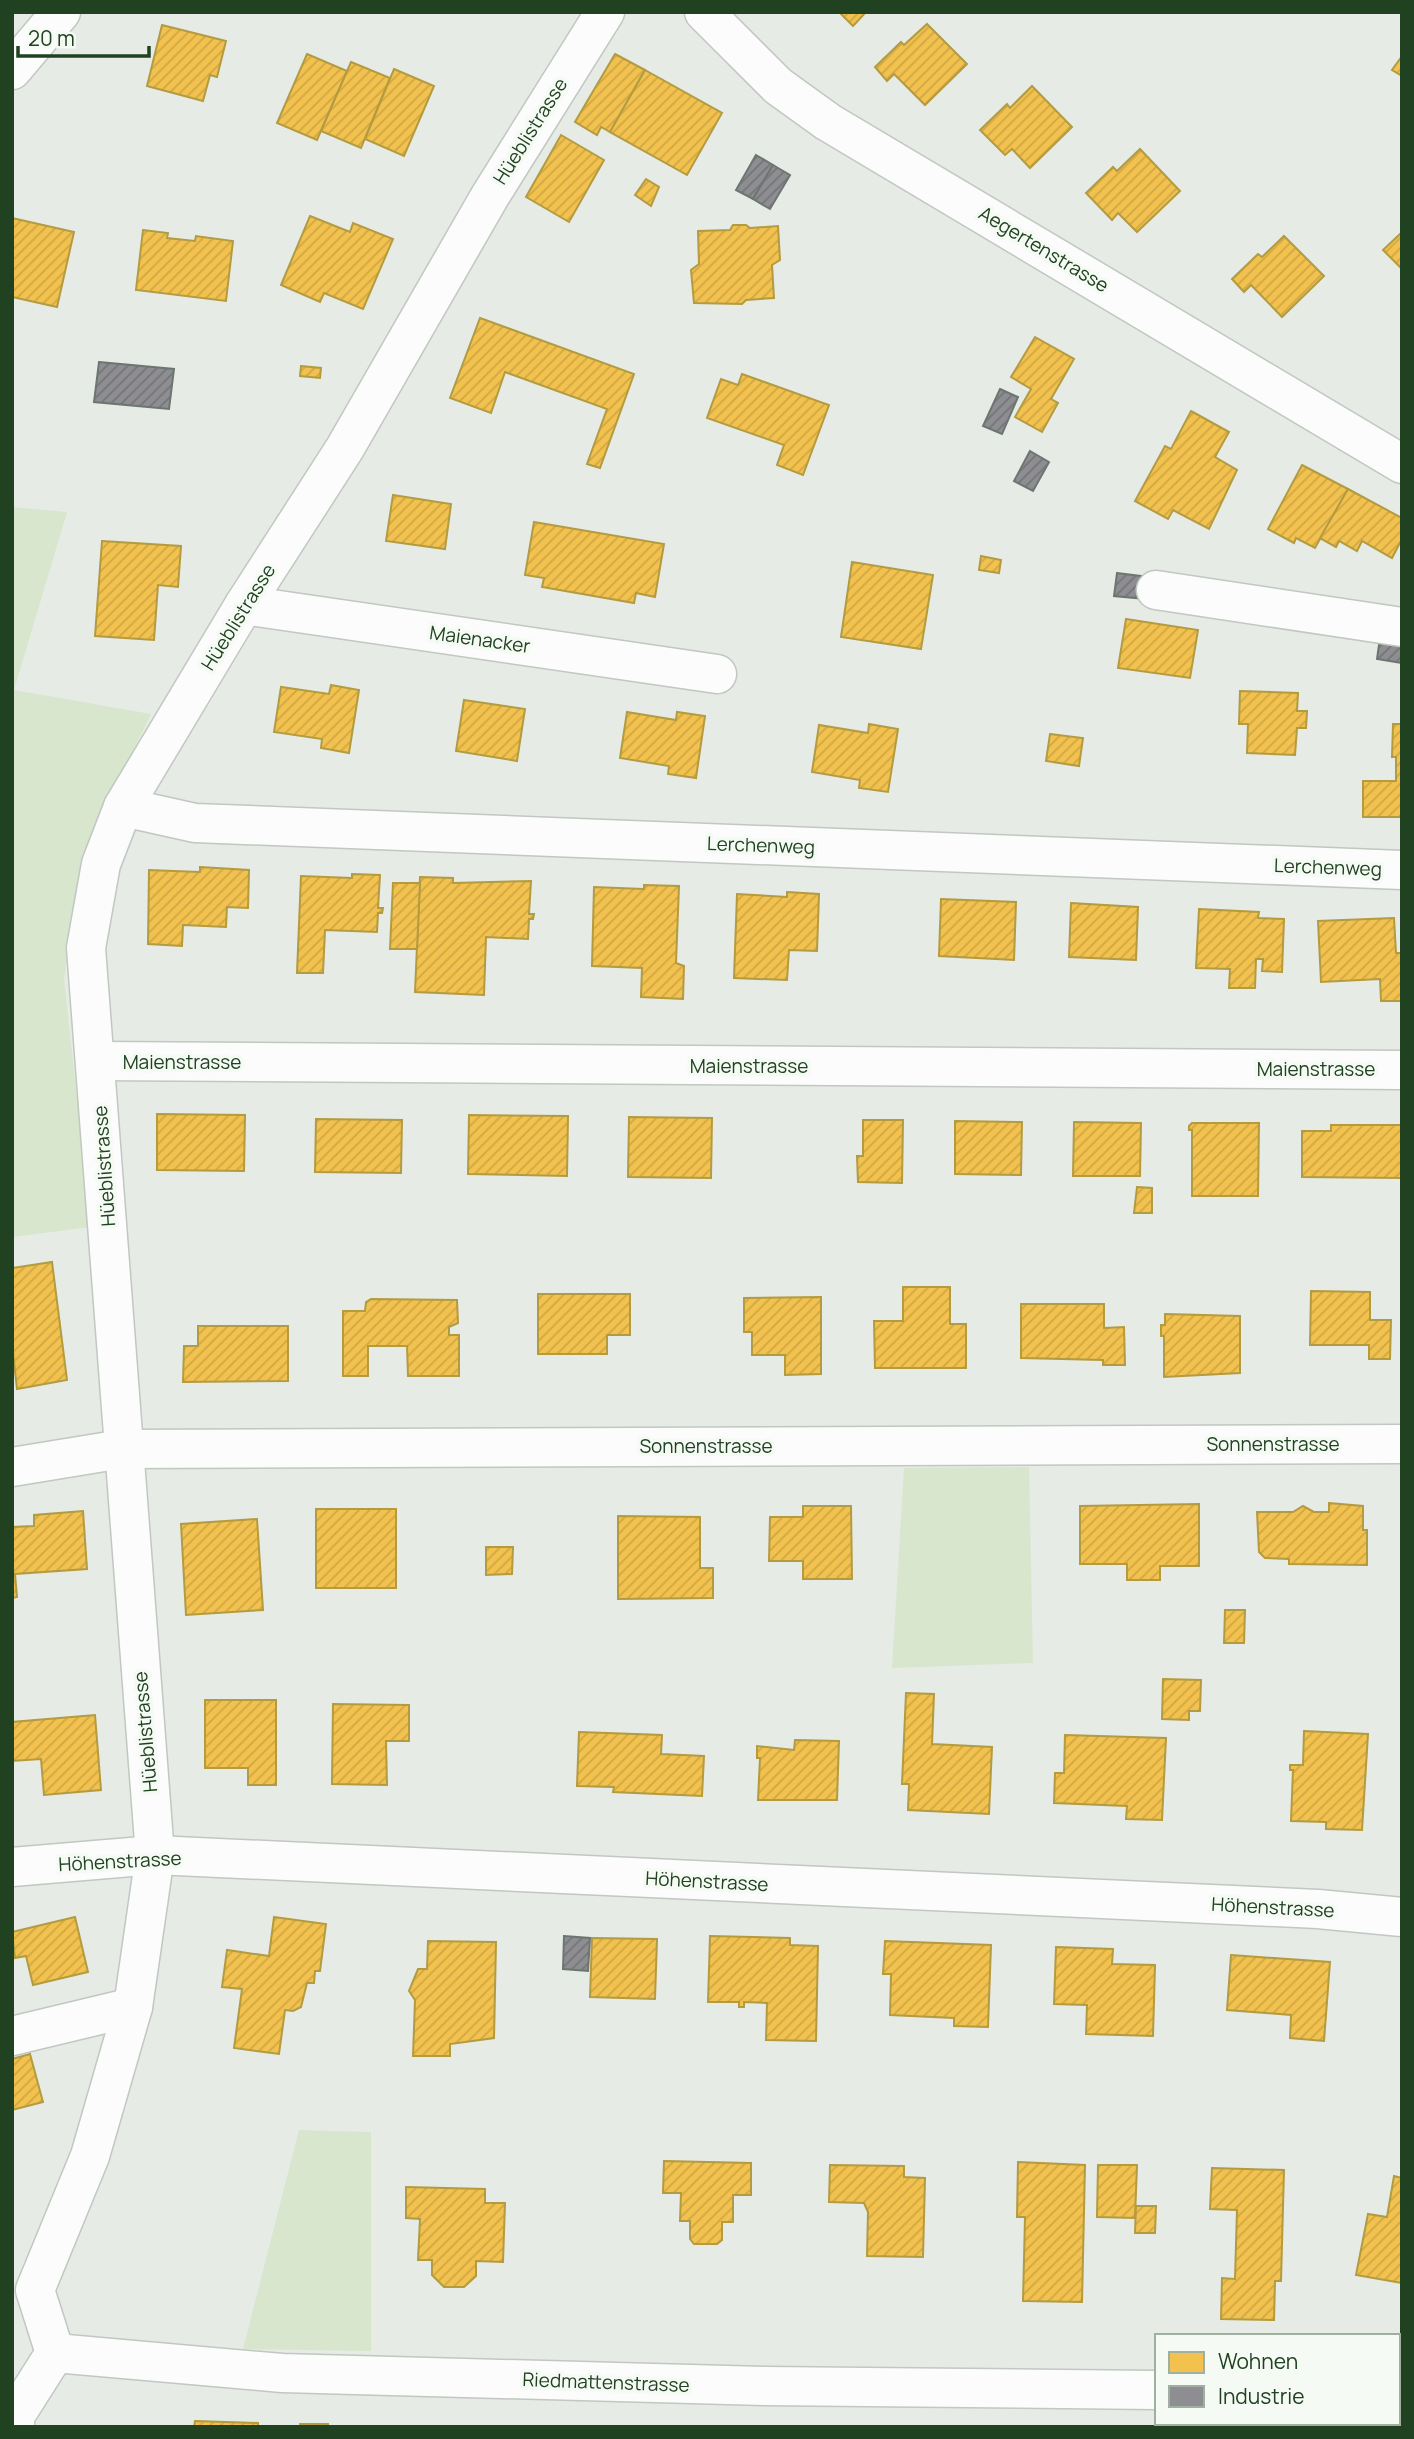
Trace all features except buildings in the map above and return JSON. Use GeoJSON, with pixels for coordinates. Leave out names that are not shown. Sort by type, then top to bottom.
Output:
{"type":"FeatureCollection","features":[{"type":"Feature","properties":{"kind":"street"},"geometry":{"type":"LineString","coordinates":[[12,70],[61,12]]}},
{"type":"Feature","properties":{"kind":"street","name":"Hüeblistrasse"},"geometry":{"type":"LineString","coordinates":[[55,2353],[24,2292],[90,2156],[133,2007],[155,1855],[122,1449],[97,1061],[86,948],[101,864],[123,807],[244,605],[345,448],[490,196],[605,12]]}},
{"type":"Feature","properties":{"kind":"street","name":"Aegertenstrasse"},"geometry":{"type":"LineString","coordinates":[[704,12],[778,86],[828,122],[1402,464]]}},
{"type":"Feature","properties":{"kind":"street"},"geometry":{"type":"LineString","coordinates":[[1156,590],[1402,627]]}},
{"type":"Feature","properties":{"kind":"street","name":"Maienacker"},"geometry":{"type":"LineString","coordinates":[[244,605],[717,674]]}},
{"type":"Feature","properties":{"kind":"street","name":"Lerchenweg"},"geometry":{"type":"LineString","coordinates":[[123,807],[195,823],[1402,870]]}},
{"type":"Feature","properties":{"kind":"street","name":"Maienstrasse"},"geometry":{"type":"LineString","coordinates":[[97,1061],[1402,1070]]}},
{"type":"Feature","properties":{"kind":"street","name":"Sonnenstrasse"},"geometry":{"type":"LineString","coordinates":[[12,1467],[122,1449],[1402,1444]]}},
{"type":"Feature","properties":{"kind":"street","name":"Höhenstrasse"},"geometry":{"type":"LineString","coordinates":[[12,1867],[155,1855],[1304,1908],[1402,1917]]}},
{"type":"Feature","properties":{"kind":"street"},"geometry":{"type":"LineString","coordinates":[[12,2036],[133,2007]]}},
{"type":"Feature","properties":{"kind":"street"},"geometry":{"type":"LineString","coordinates":[[14,2419],[55,2353]]}},
{"type":"Feature","properties":{"kind":"street","name":"Riedmattenstrasse"},"geometry":{"type":"LineString","coordinates":[[55,2353],[282,2373],[765,2386],[1155,2390]]}},
{"type":"Feature","properties":{"kind":"green space"},"geometry":{"type":"Polygon","coordinates":[[[12,507],[67,512],[14,690],[151,714],[82,855],[64,979],[91,1227],[12,1237],[12,507]]]}},
{"type":"Feature","properties":{"kind":"green space"},"geometry":{"type":"Polygon","coordinates":[[[1029,1467],[1033,1663],[892,1668],[904,1468],[1029,1467]]]}},
{"type":"Feature","properties":{"kind":"green space"},"geometry":{"type":"Polygon","coordinates":[[[299,2130],[371,2132],[371,2351],[243,2349],[299,2130]]]}}]}
